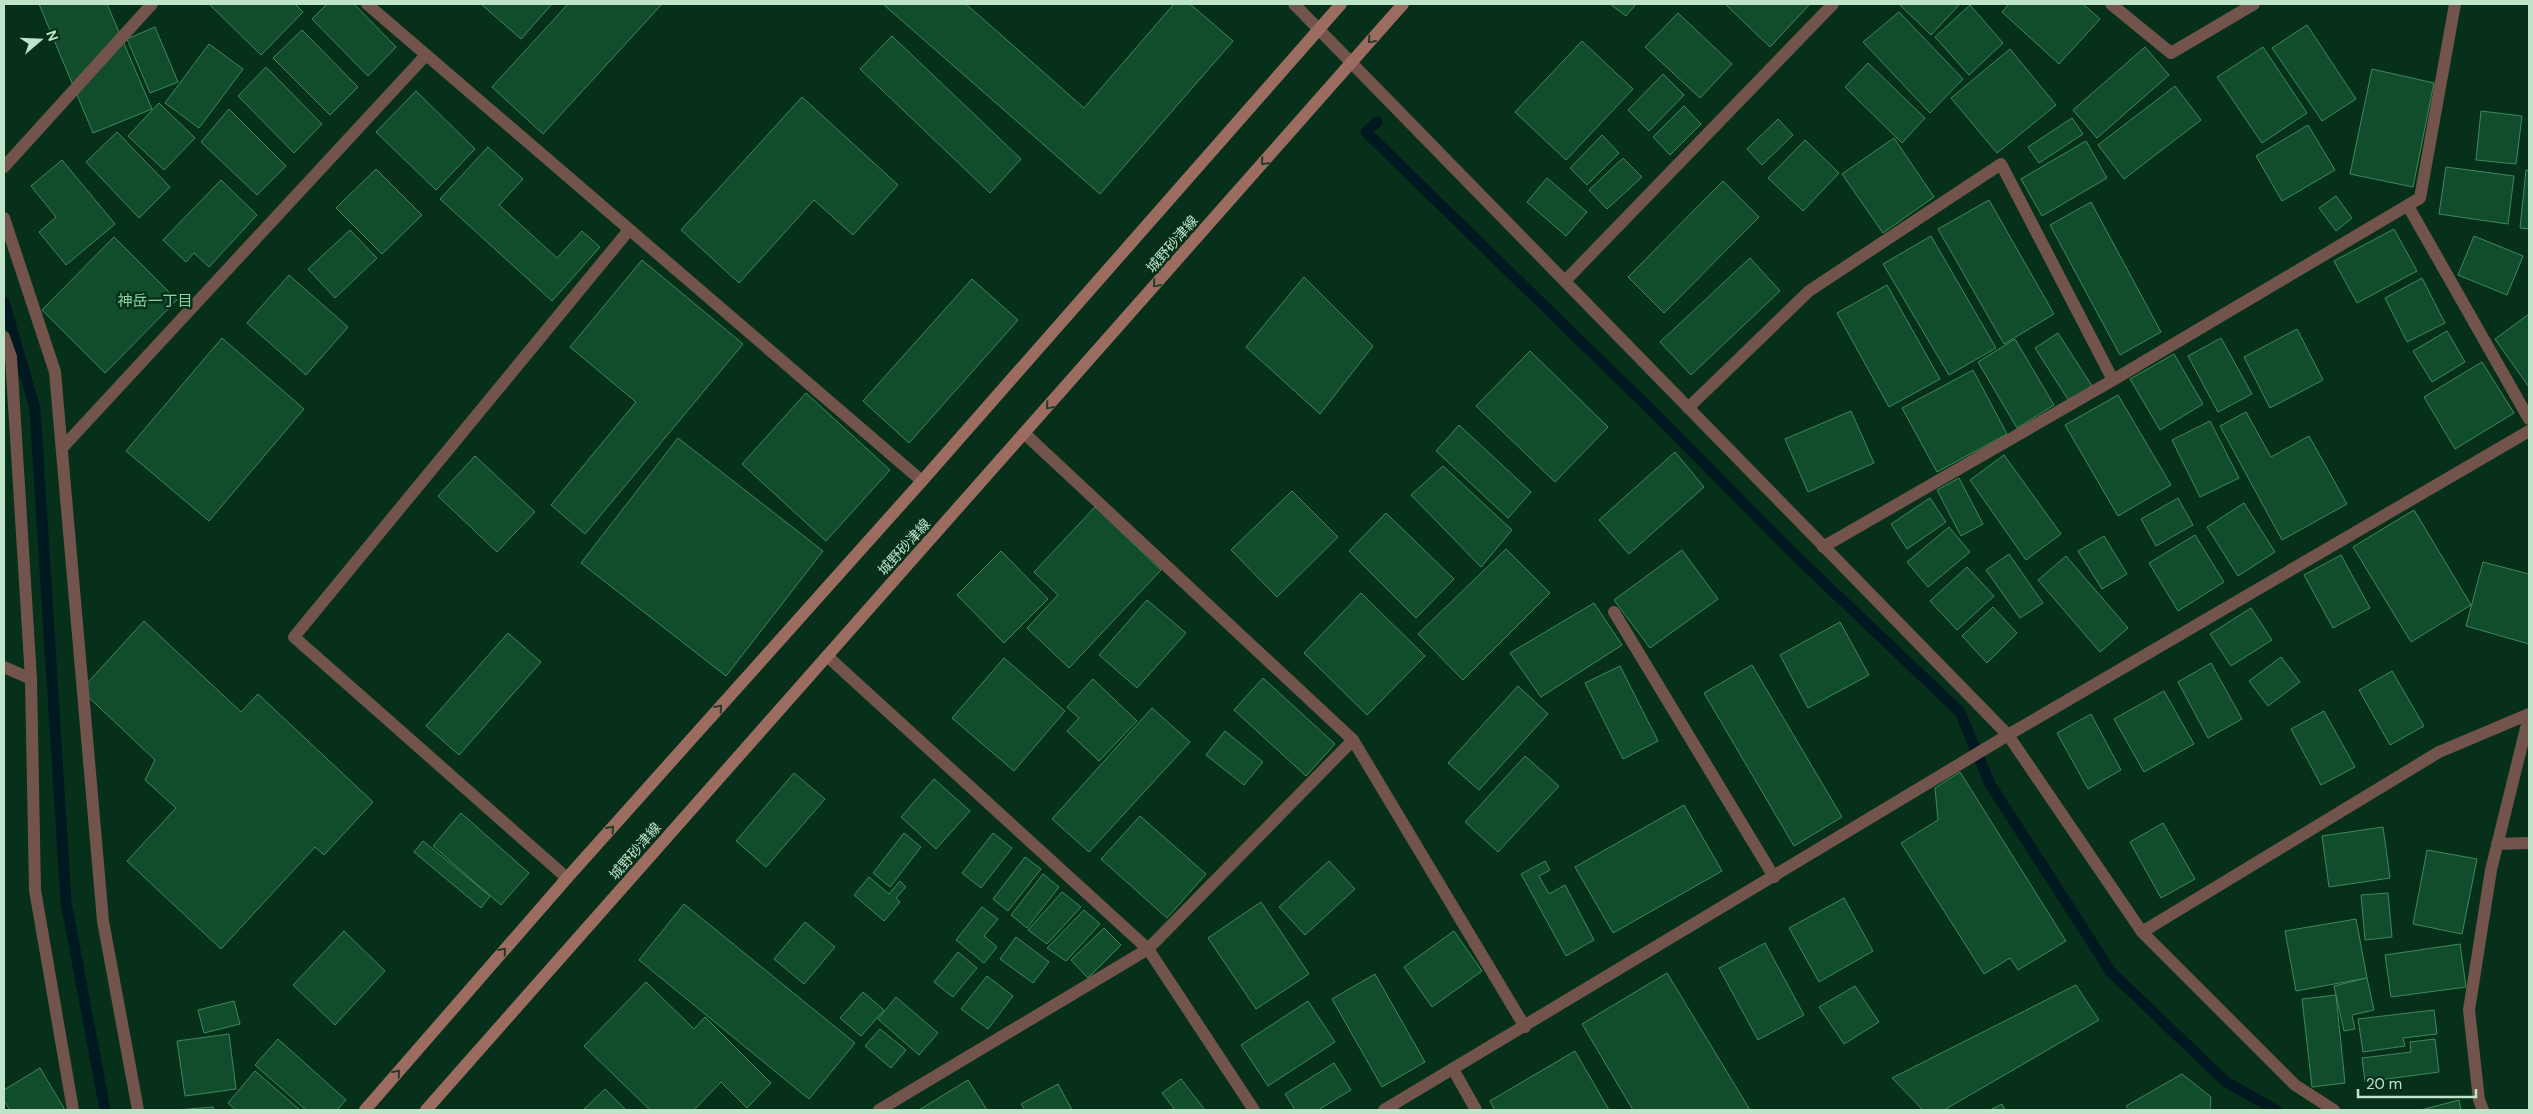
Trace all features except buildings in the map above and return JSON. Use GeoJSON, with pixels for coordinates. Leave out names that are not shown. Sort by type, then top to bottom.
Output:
{"type":"FeatureCollection","features":[{"type":"Feature","properties":{"kind":"main road"},"geometry":{"type":"LineString","coordinates":[[365,1110],[567,878],[922,481],[1341,4]]}},
{"type":"Feature","properties":{"kind":"main road","name":"城野砂津線"},"geometry":{"type":"LineString","coordinates":[[426,1110],[1403,4]]}},
{"type":"Feature","properties":{"kind":"street"},"geometry":{"type":"LineString","coordinates":[[4,167],[152,4]]}},
{"type":"Feature","properties":{"kind":"street"},"geometry":{"type":"LineString","coordinates":[[366,4],[922,481]]}},
{"type":"Feature","properties":{"kind":"street"},"geometry":{"type":"LineString","coordinates":[[1294,4],[1320,28],[1350,64],[1565,281],[2008,735],[2142,932],[2295,1086],[2334,1110]]}},
{"type":"Feature","properties":{"kind":"street"},"geometry":{"type":"LineString","coordinates":[[1565,281],[1833,4]]}},
{"type":"Feature","properties":{"kind":"street"},"geometry":{"type":"LineString","coordinates":[[2111,4],[2171,53],[2254,4]]}},
{"type":"Feature","properties":{"kind":"street"},"geometry":{"type":"LineString","coordinates":[[1823,547],[2114,380],[2420,198],[2455,4]]}},
{"type":"Feature","properties":{"kind":"street"},"geometry":{"type":"LineString","coordinates":[[63,447],[426,55]]}},
{"type":"Feature","properties":{"kind":"street"},"geometry":{"type":"LineString","coordinates":[[1688,408],[1809,291],[2001,164],[2114,380]]}},
{"type":"Feature","properties":{"kind":"street"},"geometry":{"type":"LineString","coordinates":[[2408,206],[2529,419]]}},
{"type":"Feature","properties":{"kind":"street"},"geometry":{"type":"LineString","coordinates":[[4,218],[55,372],[103,921],[138,1110]]}},
{"type":"Feature","properties":{"kind":"street"},"geometry":{"type":"LineString","coordinates":[[567,878],[294,637],[629,230]]}},
{"type":"Feature","properties":{"kind":"street"},"geometry":{"type":"LineString","coordinates":[[4,337],[12,357],[31,679],[35,890],[73,1110]]}},
{"type":"Feature","properties":{"kind":"street"},"geometry":{"type":"LineString","coordinates":[[1384,1110],[2008,735],[2529,431]]}},
{"type":"Feature","properties":{"kind":"street"},"geometry":{"type":"LineString","coordinates":[[1025,434],[1353,740],[1525,1027]]}},
{"type":"Feature","properties":{"kind":"street"},"geometry":{"type":"LineString","coordinates":[[1614,612],[1774,876]]}},
{"type":"Feature","properties":{"kind":"street"},"geometry":{"type":"LineString","coordinates":[[827,656],[1148,949],[1254,1110]]}},
{"type":"Feature","properties":{"kind":"street"},"geometry":{"type":"LineString","coordinates":[[4,667],[31,679]]}},
{"type":"Feature","properties":{"kind":"street"},"geometry":{"type":"LineString","coordinates":[[2142,932],[2439,752],[2529,715]]}},
{"type":"Feature","properties":{"kind":"street"},"geometry":{"type":"LineString","coordinates":[[2483,1110],[2479,1100],[2469,1010],[2491,870],[2529,715]]}},
{"type":"Feature","properties":{"kind":"street"},"geometry":{"type":"LineString","coordinates":[[879,1110],[1148,949],[1353,740]]}},
{"type":"Feature","properties":{"kind":"street"},"geometry":{"type":"LineString","coordinates":[[2497,844],[2529,843]]}},
{"type":"Feature","properties":{"kind":"street"},"geometry":{"type":"LineString","coordinates":[[1452,1069],[1476,1110]]}},
{"type":"Feature","properties":{"kind":"waterway"},"geometry":{"type":"LineString","coordinates":[[1377,122],[1366,132],[1647,406],[1800,560],[1960,712],[1990,784],[2111,972],[2226,1082],[2276,1110]]}},
{"type":"Feature","properties":{"kind":"waterway"},"geometry":{"type":"LineString","coordinates":[[4,302],[35,409],[66,902],[105,1110]]}},
{"type":"Feature","properties":{"kind":"district","name":"神岳一丁目"},"geometry":{"type":"Point","coordinates":[155,301]}}]}
